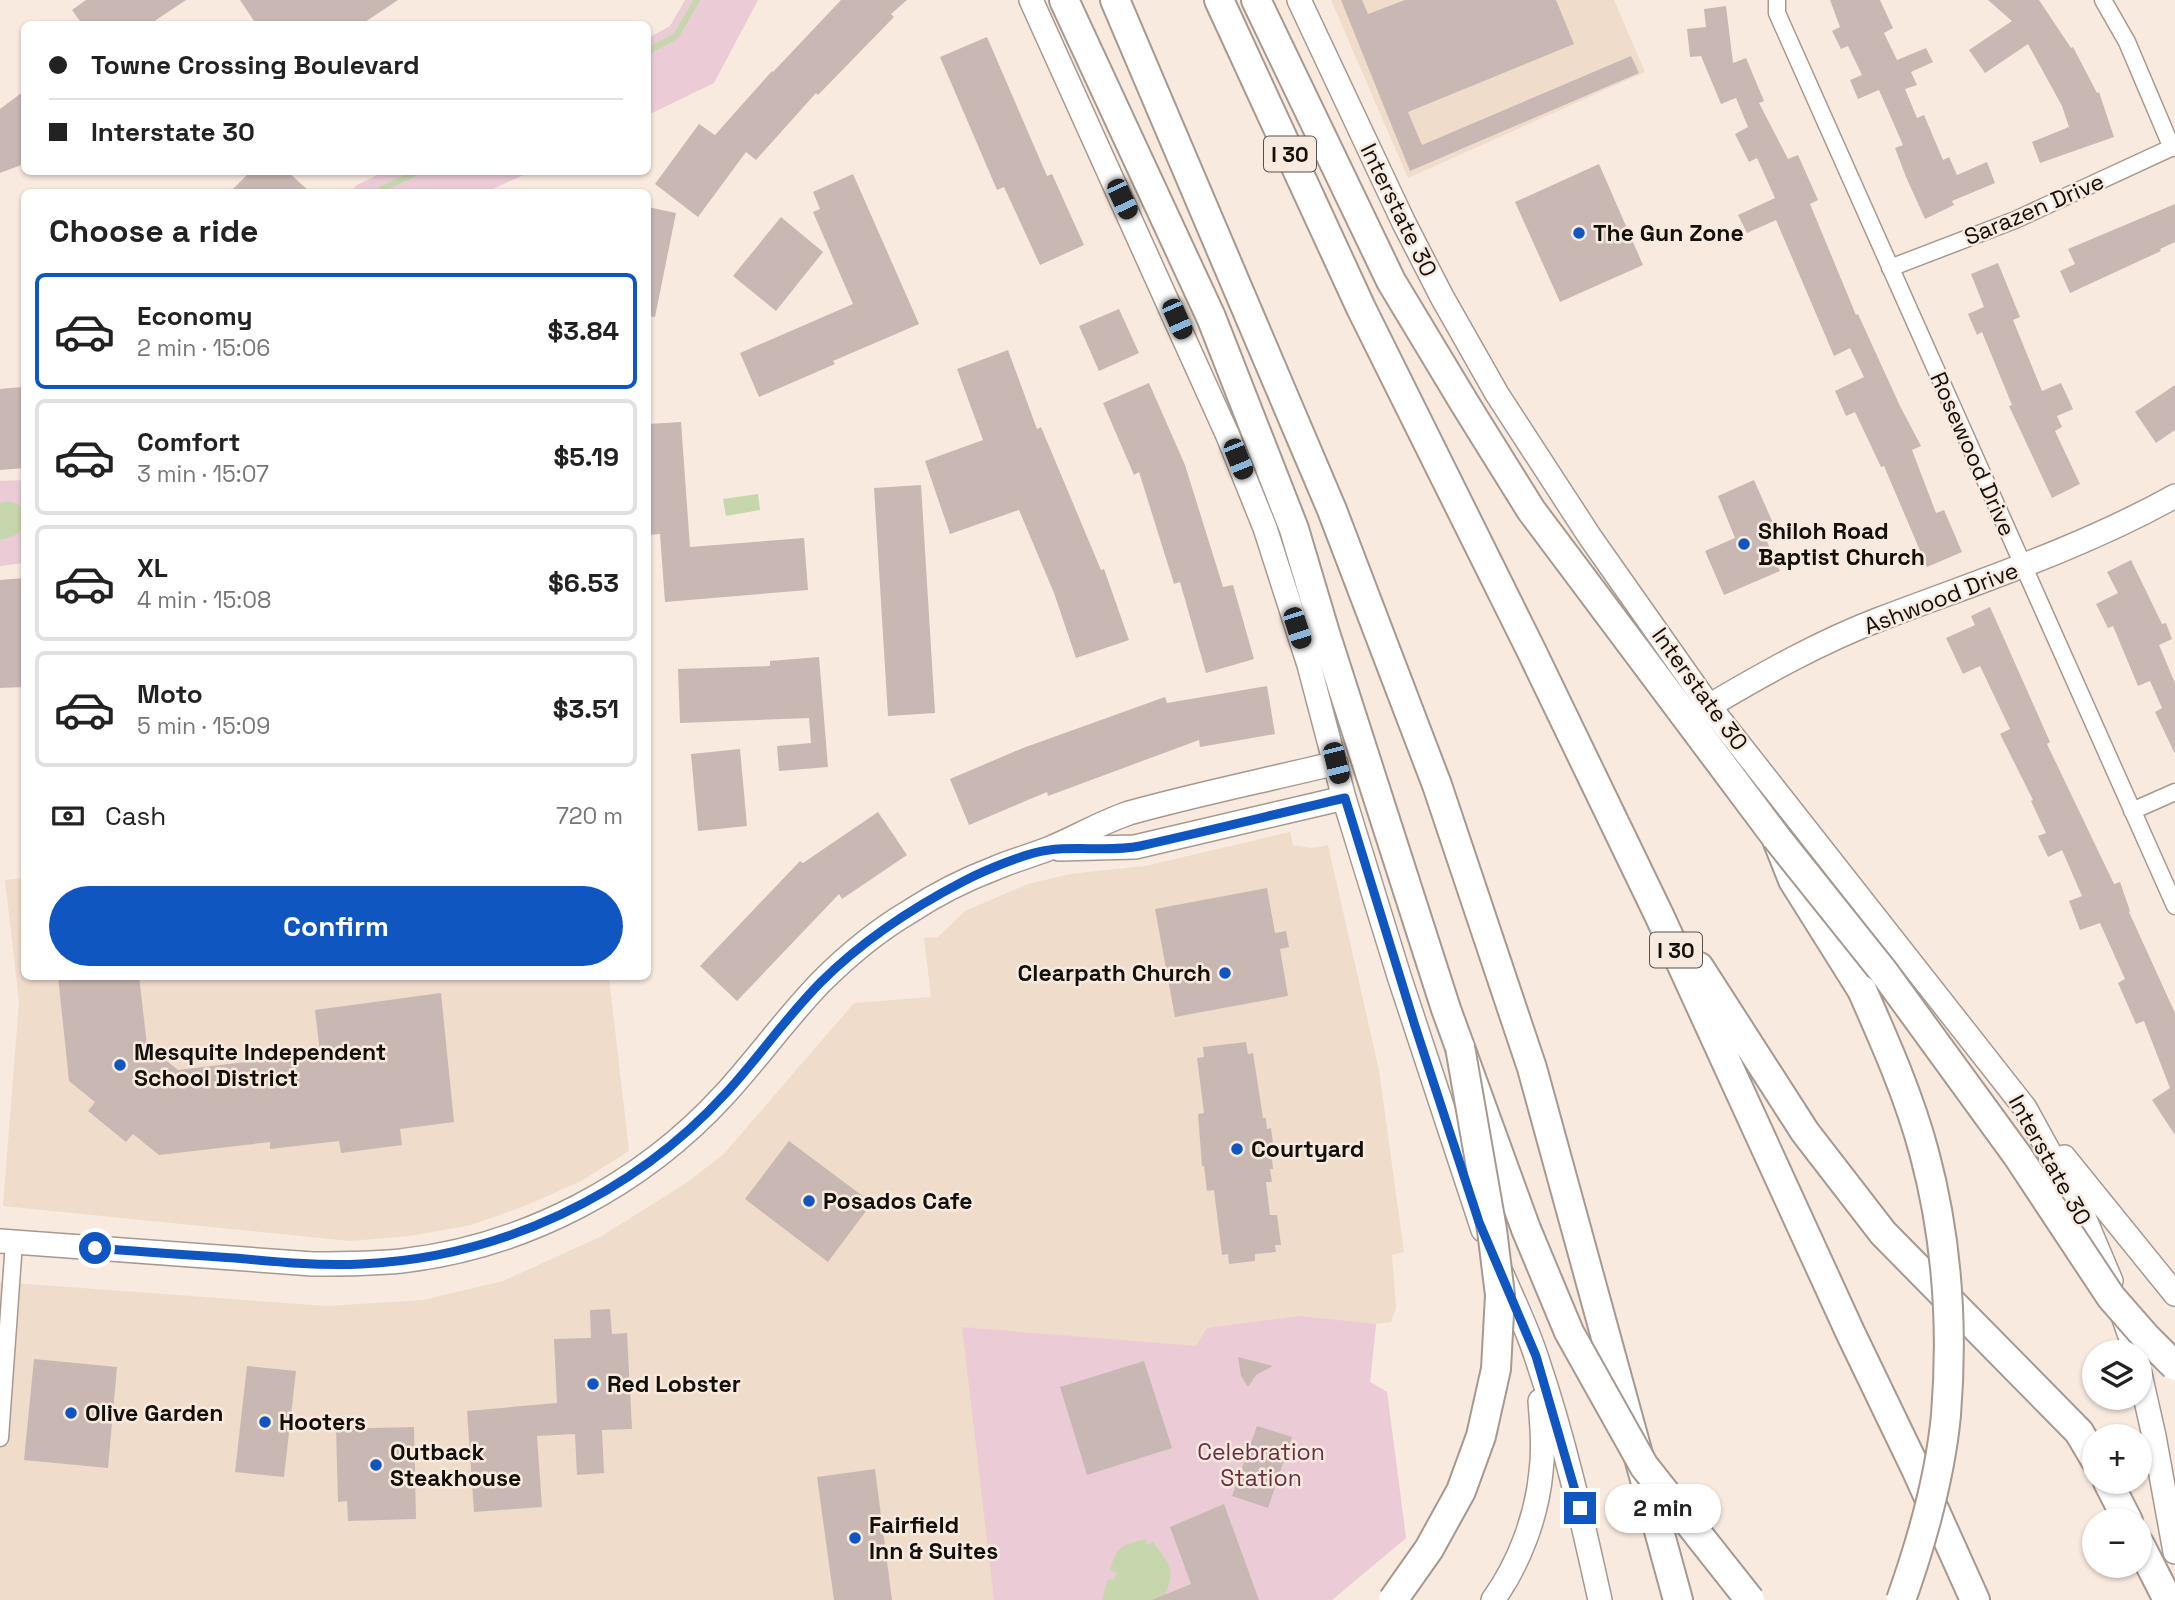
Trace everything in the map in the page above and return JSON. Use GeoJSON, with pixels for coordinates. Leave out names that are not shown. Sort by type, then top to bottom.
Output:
{"type":"FeatureCollection","features":[{"type":"Feature","properties":{"kind":"highway"},"geometry":{"type":"LineString","coordinates":[[1064,0],[1211,317],[1294,529],[1446,1009],[1526,1229],[1569,1332],[1644,1466],[1751,1600]]}},
{"type":"Feature","properties":{"kind":"highway"},"geometry":{"type":"LineString","coordinates":[[1115,0],[1332,510],[1437,785],[1532,1068],[1678,1600]]}},
{"type":"Feature","properties":{"kind":"highway","name":"I 30"},"geometry":{"type":"LineString","coordinates":[[1219,0],[1361,308],[1642,878],[1975,1600]]}},
{"type":"Feature","properties":{"kind":"highway"},"geometry":{"type":"LineString","coordinates":[[1256,0],[1391,281],[1531,510],[1776,837],[1883,971],[2001,1133],[2111,1297],[2175,1366]]}},
{"type":"Feature","properties":{"kind":"highway"},"geometry":{"type":"LineString","coordinates":[[1776,837],[1793,880],[1861,990],[1904,1089],[1924,1151],[1937,1207],[1945,1267],[1948,1340],[1944,1427],[1928,1514],[1901,1600]]}},
{"type":"Feature","properties":{"kind":"highway"},"geometry":{"type":"LineString","coordinates":[[1642,878],[1805,1132],[1883,1233],[2082,1437]]}},
{"type":"Feature","properties":{"kind":"highway"},"geometry":{"type":"LineString","coordinates":[[1393,1600],[1429,1549],[1461,1491],[1480,1436],[1496,1368],[1500,1295],[1492,1230],[1460,1047]]}},
{"type":"Feature","properties":{"kind":"highway"},"geometry":{"type":"LineString","coordinates":[[2152,1569],[2168,1600]]}},
{"type":"Feature","properties":{"kind":"main road"},"geometry":{"type":"LineString","coordinates":[[1031,0],[1228,436],[1265,528],[1309,665],[1345,798],[1415,1026],[1479,1222],[1536,1356],[1580,1508],[1600,1600]]}},
{"type":"Feature","properties":{"kind":"main road","name":"Interstate 30"},"geometry":{"type":"LineString","coordinates":[[1299,0],[1425,264],[1497,394],[1590,537],[1709,706],[2025,1108],[2081,1210],[2131,1340]]}},
{"type":"Feature","properties":{"kind":"main road","name":"Ashwood Drive"},"geometry":{"type":"LineString","coordinates":[[1709,706],[1779,665],[1827,642],[2023,567],[2175,496]]}},
{"type":"Feature","properties":{"kind":"main road"},"geometry":{"type":"LineString","coordinates":[[7,1242],[313,1264],[361,1264],[446,1254],[516,1234],[599,1195],[645,1165],[685,1133],[724,1095],[820,983],[875,934],[909,912],[965,880],[1046,850],[1127,814],[1336,763]]}},
{"type":"Feature","properties":{"kind":"main road"},"geometry":{"type":"LineString","coordinates":[[1046,850],[1135,847],[1345,798]]}},
{"type":"Feature","properties":{"kind":"main road"},"geometry":{"type":"LineString","coordinates":[[2025,1108],[2175,1294]]}},
{"type":"Feature","properties":{"kind":"main road"},"geometry":{"type":"LineString","coordinates":[[1493,1600],[1518,1556],[1532,1517],[1541,1473],[1542,1433],[1536,1356]]}},
{"type":"Feature","properties":{"kind":"main road"},"geometry":{"type":"LineString","coordinates":[[2148,1410],[2175,1552]]}},
{"type":"Feature","properties":{"kind":"street","name":"Rosewood Drive"},"geometry":{"type":"LineString","coordinates":[[1777,0],[1777,13],[2175,906]]}},
{"type":"Feature","properties":{"kind":"street"},"geometry":{"type":"LineString","coordinates":[[2103,0],[2127,42],[2174,147]]}},
{"type":"Feature","properties":{"kind":"street","name":"Sarazen Drive"},"geometry":{"type":"LineString","coordinates":[[1890,268],[2015,220],[2174,147]]}},
{"type":"Feature","properties":{"kind":"street"},"geometry":{"type":"LineString","coordinates":[[2132,811],[2175,792]]}},
{"type":"Feature","properties":{"kind":"street"},"geometry":{"type":"LineString","coordinates":[[0,1438],[7,1242]]}},
{"type":"Feature","properties":{"kind":"shaded area"},"geometry":{"type":"Polygon","coordinates":[[[1331,0],[1614,0],[1645,72],[1408,178],[1331,0]]]}},
{"type":"Feature","properties":{"kind":"shaded area"},"geometry":{"type":"Polygon","coordinates":[[[758,494],[760,510],[726,516],[723,499],[758,494]]]}},
{"type":"Feature","properties":{"kind":"shaded area"},"geometry":{"type":"Polygon","coordinates":[[[1290,832],[1293,845],[1312,848],[1328,845],[1379,1070],[1404,1252],[1392,1255],[1396,1308],[1391,1322],[1376,1324],[1370,1382],[1387,1392],[1406,1538],[1332,1600],[0,1600],[0,1282],[327,1306],[423,1300],[503,1281],[602,1236],[686,1183],[723,1155],[854,1003],[931,997],[924,938],[938,937],[965,911],[1028,884],[1070,874],[1145,866],[1290,832]]]}},
{"type":"Feature","properties":{"kind":"shaded area"},"geometry":{"type":"Polygon","coordinates":[[[21,878],[21,980],[609,980],[629,1151],[581,1181],[525,1206],[471,1225],[410,1236],[350,1241],[3,1206],[19,1002],[5,880],[21,878]]]}},
{"type":"Feature","properties":{"kind":"shaded area"},"geometry":{"type":"Polygon","coordinates":[[[1146,1539],[1147,1545],[1153,1542],[1170,1569],[1170,1581],[1164,1600],[1102,1600],[1108,1579],[1114,1580],[1117,1573],[1110,1570],[1115,1555],[1122,1547],[1146,1539]]]}},
{"type":"Feature","properties":{"kind":"green space"},"geometry":{"type":"Polygon","coordinates":[[[685,0],[758,0],[714,83],[651,114],[651,36],[670,26],[685,0]]]}},
{"type":"Feature","properties":{"kind":"green space"},"geometry":{"type":"Polygon","coordinates":[[[378,175],[523,175],[493,189],[353,189],[378,175]]]}},
{"type":"Feature","properties":{"kind":"green space"},"geometry":{"type":"Polygon","coordinates":[[[21,480],[21,563],[0,566],[0,481],[21,480]]]}},
{"type":"Feature","properties":{"kind":"green space","name":"Celebration Station"},"geometry":{"type":"Polygon","coordinates":[[[1300,1316],[1376,1324],[1370,1382],[1387,1392],[1406,1538],[1332,1600],[994,1600],[962,1327],[1196,1346],[1207,1328],[1300,1316]]]}},
{"type":"Feature","properties":{"kind":"building"},"geometry":{"type":"Polygon","coordinates":[[[86,0],[186,0],[154,21],[80,21],[72,10],[86,0]]]}},
{"type":"Feature","properties":{"kind":"building"},"geometry":{"type":"Polygon","coordinates":[[[240,0],[398,0],[366,21],[254,21],[240,0]]]}},
{"type":"Feature","properties":{"kind":"building"},"geometry":{"type":"Polygon","coordinates":[[[841,0],[907,0],[891,14],[894,17],[818,95],[816,93],[756,160],[746,152],[698,217],[655,184],[699,124],[715,135],[841,0]]]}},
{"type":"Feature","properties":{"kind":"building"},"geometry":{"type":"Polygon","coordinates":[[[1341,0],[1362,0],[1368,14],[1405,0],[1556,0],[1574,44],[1408,112],[1422,145],[1631,56],[1639,73],[1410,171],[1341,0]]]}},
{"type":"Feature","properties":{"kind":"building"},"geometry":{"type":"Polygon","coordinates":[[[1830,0],[1880,0],[1893,28],[1884,33],[1897,60],[1926,48],[1933,62],[1911,72],[1917,85],[1905,89],[1917,118],[1924,115],[1943,160],[1949,157],[1957,175],[1987,162],[1995,183],[1952,201],[1954,205],[1925,219],[1895,148],[1903,145],[1879,90],[1858,99],[1850,80],[1862,75],[1848,46],[1841,49],[1832,31],[1840,27],[1830,0]]]}},
{"type":"Feature","properties":{"kind":"building"},"geometry":{"type":"Polygon","coordinates":[[[1988,0],[2039,0],[2071,48],[2073,47],[2097,93],[2099,92],[2114,137],[2040,163],[2032,142],[2069,127],[2062,106],[2028,44],[1985,73],[1969,50],[2012,21],[1988,0]]]}},
{"type":"Feature","properties":{"kind":"building"},"geometry":{"type":"Polygon","coordinates":[[[1726,6],[1733,63],[1746,58],[1764,101],[1759,103],[1788,159],[1798,155],[1818,200],[1810,204],[1856,315],[1858,314],[1921,446],[1912,450],[1936,513],[1944,510],[1962,552],[1927,567],[1884,466],[1881,467],[1855,412],[1846,416],[1835,391],[1864,377],[1850,348],[1834,356],[1776,220],[1747,233],[1738,215],[1775,198],[1757,158],[1749,162],[1735,134],[1748,127],[1736,98],[1721,104],[1701,56],[1690,57],[1687,29],[1706,27],[1704,9],[1726,6]]]}},
{"type":"Feature","properties":{"kind":"building"},"geometry":{"type":"Polygon","coordinates":[[[987,37],[1047,176],[1052,174],[1084,245],[1040,265],[1004,187],[997,190],[940,57],[987,37]]]}},
{"type":"Feature","properties":{"kind":"building"},"geometry":{"type":"Polygon","coordinates":[[[21,93],[21,165],[0,173],[0,109],[21,93]]]}},
{"type":"Feature","properties":{"kind":"building","name":"The Gun Zone"},"geometry":{"type":"Polygon","coordinates":[[[1599,164],[1643,265],[1560,302],[1515,202],[1599,164]]]}},
{"type":"Feature","properties":{"kind":"building"},"geometry":{"type":"Polygon","coordinates":[[[853,174],[919,324],[759,397],[740,353],[853,304],[813,212],[820,209],[813,192],[853,174]]]}},
{"type":"Feature","properties":{"kind":"building"},"geometry":{"type":"Polygon","coordinates":[[[247,175],[291,175],[307,189],[233,189],[247,175]]]}},
{"type":"Feature","properties":{"kind":"building"},"geometry":{"type":"Polygon","coordinates":[[[2175,204],[2175,242],[2070,293],[2060,271],[2075,264],[2068,249],[2175,204]]]}},
{"type":"Feature","properties":{"kind":"building"},"geometry":{"type":"Polygon","coordinates":[[[651,208],[676,213],[655,317],[651,316],[651,208]]]}},
{"type":"Feature","properties":{"kind":"building"},"geometry":{"type":"Polygon","coordinates":[[[781,217],[823,252],[776,311],[733,276],[781,217]]]}},
{"type":"Feature","properties":{"kind":"building"},"geometry":{"type":"Polygon","coordinates":[[[1998,263],[2020,317],[2013,320],[2042,391],[2061,383],[2073,409],[2057,416],[2062,427],[2055,431],[2080,484],[2052,498],[2009,406],[2012,405],[1982,332],[1977,335],[1968,314],[1984,307],[1971,274],[1998,263]]]}},
{"type":"Feature","properties":{"kind":"building"},"geometry":{"type":"Polygon","coordinates":[[[1119,309],[1139,353],[1099,371],[1079,326],[1119,309]]]}},
{"type":"Feature","properties":{"kind":"building"},"geometry":{"type":"Polygon","coordinates":[[[1008,350],[1037,429],[1041,427],[1101,570],[1104,569],[1129,640],[1076,658],[1054,593],[1019,510],[950,534],[925,461],[983,440],[957,369],[1008,350]]]}},
{"type":"Feature","properties":{"kind":"building"},"geometry":{"type":"Polygon","coordinates":[[[1149,383],[1185,465],[1223,587],[1233,585],[1254,659],[1206,673],[1180,582],[1174,584],[1139,472],[1134,475],[1103,403],[1149,383]]]}},
{"type":"Feature","properties":{"kind":"building"},"geometry":{"type":"Polygon","coordinates":[[[2175,385],[2175,430],[2156,443],[2135,412],[2175,385]]]}},
{"type":"Feature","properties":{"kind":"building"},"geometry":{"type":"Polygon","coordinates":[[[21,387],[21,468],[0,470],[0,389],[21,387]]]}},
{"type":"Feature","properties":{"kind":"building"},"geometry":{"type":"Polygon","coordinates":[[[681,422],[690,547],[804,538],[808,590],[665,602],[660,534],[651,535],[651,424],[681,422]]]}},
{"type":"Feature","properties":{"kind":"building","name":"Shiloh Road Baptist Church"},"geometry":{"type":"Polygon","coordinates":[[[1754,480],[1773,523],[1761,528],[1780,571],[1724,595],[1705,551],[1735,538],[1718,496],[1754,480]]]}},
{"type":"Feature","properties":{"kind":"building"},"geometry":{"type":"Polygon","coordinates":[[[921,485],[935,713],[888,716],[874,488],[921,485]]]}},
{"type":"Feature","properties":{"kind":"building"},"geometry":{"type":"Polygon","coordinates":[[[2131,560],[2172,639],[2159,645],[2175,683],[2175,754],[2155,712],[2162,708],[2150,681],[2138,686],[2113,626],[2108,628],[2096,604],[2118,593],[2107,572],[2131,560]]]}},
{"type":"Feature","properties":{"kind":"building"},"geometry":{"type":"Polygon","coordinates":[[[21,578],[21,687],[0,688],[0,580],[21,578]]]}},
{"type":"Feature","properties":{"kind":"building"},"geometry":{"type":"Polygon","coordinates":[[[1990,607],[2050,742],[2047,744],[2114,884],[2120,882],[2129,912],[2175,1013],[2175,1135],[2152,1100],[2170,1088],[2144,1021],[2136,1024],[2118,983],[2125,979],[2100,923],[2080,930],[2069,901],[2082,896],[2062,850],[2048,857],[2038,836],[2046,833],[2031,801],[2033,800],[2000,734],[2010,729],[1980,666],[1963,674],[1946,638],[1975,625],[1971,616],[1990,607]]]}},
{"type":"Feature","properties":{"kind":"building"},"geometry":{"type":"Polygon","coordinates":[[[819,657],[828,767],[779,771],[777,746],[811,743],[809,718],[680,723],[678,669],[770,666],[770,661],[819,657]]]}},
{"type":"Feature","properties":{"kind":"building"},"geometry":{"type":"Polygon","coordinates":[[[1267,686],[1275,734],[1200,747],[1199,740],[1048,796],[1047,792],[969,825],[950,779],[1023,748],[1165,697],[1167,703],[1267,686]]]}},
{"type":"Feature","properties":{"kind":"building"},"geometry":{"type":"Polygon","coordinates":[[[740,749],[747,826],[698,831],[691,754],[740,749]]]}},
{"type":"Feature","properties":{"kind":"building"},"geometry":{"type":"Polygon","coordinates":[[[878,812],[907,855],[842,899],[839,894],[737,1001],[700,966],[800,861],[803,863],[878,812]]]}},
{"type":"Feature","properties":{"kind":"building","name":"Clearpath Church"},"geometry":{"type":"Polygon","coordinates":[[[1267,888],[1275,933],[1286,931],[1289,947],[1280,949],[1288,996],[1175,1017],[1155,909],[1267,888]]]}},
{"type":"Feature","properties":{"kind":"building"},"geometry":{"type":"Polygon","coordinates":[[[58,980],[139,980],[147,1045],[178,1070],[320,1053],[315,1010],[441,993],[454,1122],[400,1129],[402,1145],[341,1153],[339,1141],[270,1149],[270,1142],[159,1155],[133,1134],[126,1142],[88,1111],[95,1102],[69,1081],[58,980]]]}},
{"type":"Feature","properties":{"kind":"building","name":"Courtyard"},"geometry":{"type":"Polygon","coordinates":[[[1246,1042],[1248,1054],[1253,1053],[1263,1118],[1266,1118],[1267,1129],[1271,1128],[1275,1158],[1272,1158],[1273,1169],[1270,1169],[1272,1182],[1266,1182],[1270,1215],[1277,1215],[1281,1245],[1275,1245],[1276,1252],[1255,1254],[1255,1261],[1229,1264],[1228,1254],[1222,1255],[1214,1190],[1207,1191],[1202,1166],[1198,1114],[1204,1113],[1197,1058],[1204,1057],[1203,1047],[1246,1042]]]}},
{"type":"Feature","properties":{"kind":"building","name":"Posados Cafe"},"geometry":{"type":"Polygon","coordinates":[[[789,1141],[872,1203],[828,1262],[745,1199],[789,1141]]]}},
{"type":"Feature","properties":{"kind":"building"},"geometry":{"type":"Polygon","coordinates":[[[610,1309],[612,1334],[627,1333],[632,1429],[602,1430],[604,1473],[577,1475],[575,1434],[537,1436],[542,1507],[474,1512],[467,1411],[557,1403],[554,1339],[591,1338],[590,1310],[610,1309]]]}},
{"type":"Feature","properties":{"kind":"building"},"geometry":{"type":"Polygon","coordinates":[[[1238,1357],[1273,1366],[1256,1375],[1248,1387],[1241,1376],[1238,1357]]]}},
{"type":"Feature","properties":{"kind":"building","name":"Olive Garden"},"geometry":{"type":"Polygon","coordinates":[[[34,1359],[117,1367],[108,1468],[24,1460],[34,1359]]]}},
{"type":"Feature","properties":{"kind":"building"},"geometry":{"type":"Polygon","coordinates":[[[1144,1361],[1172,1448],[1087,1475],[1060,1387],[1144,1361]]]}},
{"type":"Feature","properties":{"kind":"building","name":"Hooters"},"geometry":{"type":"Polygon","coordinates":[[[247,1366],[296,1371],[284,1477],[235,1472],[247,1366]]]}},
{"type":"Feature","properties":{"kind":"building"},"geometry":{"type":"Polygon","coordinates":[[[1257,1426],[1292,1437],[1268,1508],[1232,1496],[1257,1426]]]}},
{"type":"Feature","properties":{"kind":"building","name":"Outback Steakhouse"},"geometry":{"type":"Polygon","coordinates":[[[414,1427],[416,1519],[348,1521],[347,1501],[338,1502],[336,1429],[414,1427]]]}},
{"type":"Feature","properties":{"kind":"building","name":"Fairfield Inn & Suites"},"geometry":{"type":"Polygon","coordinates":[[[875,1469],[892,1600],[834,1600],[817,1477],[875,1469]]]}},
{"type":"Feature","properties":{"kind":"building"},"geometry":{"type":"Polygon","coordinates":[[[1224,1504],[1259,1600],[1152,1600],[1191,1584],[1170,1527],[1224,1504]]]}},
{"type":"Feature","properties":{"kind":"waterway"},"geometry":{"type":"LineString","coordinates":[[651,49],[676,36],[697,0]]}},
{"type":"Feature","properties":{"kind":"waterway"},"geometry":{"type":"LineString","coordinates":[[382,189],[411,175]]}},
{"type":"Feature","properties":{"kind":"waterway"},"geometry":{"type":"LineString","coordinates":[[8,519],[21,512]]}},
{"type":"Feature","properties":{"kind":"waterway"},"geometry":{"type":"LineString","coordinates":[[0,522],[8,519]]}},
{"type":"Feature","properties":{"kind":"place","name":"The Gun Zone"},"geometry":{"type":"Point","coordinates":[1579,233]}},
{"type":"Feature","properties":{"kind":"place","name":"Shiloh Road Baptist Church"},"geometry":{"type":"Point","coordinates":[1744,544]}},
{"type":"Feature","properties":{"kind":"place","name":"Clearpath Church"},"geometry":{"type":"Point","coordinates":[1225,973]}},
{"type":"Feature","properties":{"kind":"place","name":"Mesquite Independent School District"},"geometry":{"type":"Point","coordinates":[120,1065]}},
{"type":"Feature","properties":{"kind":"place","name":"Courtyard"},"geometry":{"type":"Point","coordinates":[1237,1149]}},
{"type":"Feature","properties":{"kind":"place","name":"Posados Cafe"},"geometry":{"type":"Point","coordinates":[809,1201]}},
{"type":"Feature","properties":{"kind":"place","name":"Red Lobster"},"geometry":{"type":"Point","coordinates":[593,1384]}},
{"type":"Feature","properties":{"kind":"place","name":"Olive Garden"},"geometry":{"type":"Point","coordinates":[71,1413]}},
{"type":"Feature","properties":{"kind":"place","name":"Hooters"},"geometry":{"type":"Point","coordinates":[265,1422]}},
{"type":"Feature","properties":{"kind":"place","name":"Outback Steakhouse"},"geometry":{"type":"Point","coordinates":[376,1465]}},
{"type":"Feature","properties":{"kind":"place","name":"Fairfield Inn & Suites"},"geometry":{"type":"Point","coordinates":[855,1538]}},
{"type":"Feature","properties":{"kind":"route"},"geometry":{"type":"LineString","coordinates":[[95,1248],[313,1264],[361,1264],[446,1254],[516,1234],[599,1195],[645,1165],[685,1133],[724,1095],[820,983],[848,958],[875,934],[965,880],[1046,850],[1135,847],[1345,798],[1479,1222],[1536,1356],[1552,1404],[1580,1508]]}}]}
